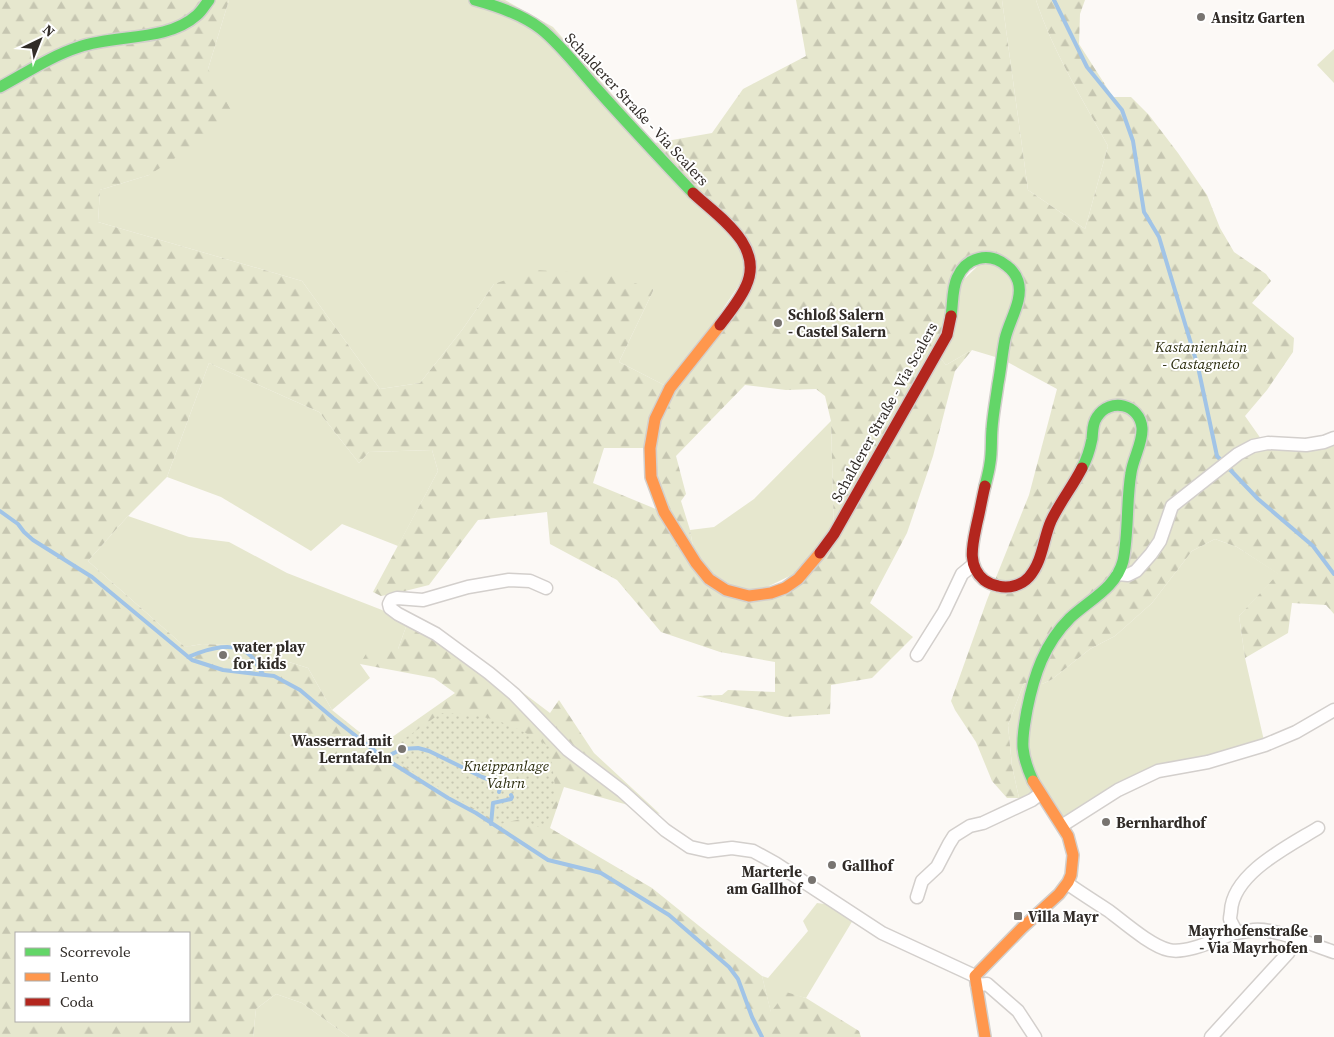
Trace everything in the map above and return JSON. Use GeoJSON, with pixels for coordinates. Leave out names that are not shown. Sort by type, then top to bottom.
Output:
{"type":"FeatureCollection","features":[{"type":"Feature","properties":{"kind":"street"},"geometry":{"type":"LineString","coordinates":[[0,87],[79,46],[176,29],[198,15],[209,0]]}},
{"type":"Feature","properties":{"kind":"street","name":"Schalderer Straße - Via Scalers"},"geometry":{"type":"LineString","coordinates":[[475,0],[517,15],[548,36],[649,147],[734,231],[746,248],[750,258],[750,267],[746,285],[730,312],[670,388],[655,420],[650,448],[652,477],[664,512],[696,563],[709,579],[726,590],[749,596],[771,593],[785,588],[798,579],[810,566],[834,534],[947,334],[951,319],[954,289],[957,278],[963,269],[977,259],[987,257],[1000,260],[1011,269],[1018,280],[1019,292],[1017,305],[1008,327],[1004,346],[992,428],[990,462],[972,548],[971,557],[973,565]]}},
{"type":"Feature","properties":{"kind":"street"},"geometry":{"type":"LineString","coordinates":[[916,655],[944,612],[962,574],[973,565],[986,582],[1002,587],[1017,585],[1031,576],[1036,568],[1050,523],[1059,505],[1077,479],[1085,462],[1094,422],[1102,410],[1113,405],[1123,406],[1133,412],[1140,420],[1142,429],[1140,442],[1132,462],[1124,557],[1118,574],[1107,588],[1069,619],[1048,645],[1034,680],[1025,720],[1023,753],[1030,774],[1040,794],[1063,825],[1072,844],[1074,857],[1071,875],[1068,884],[1016,934],[976,980],[985,1037]]}},
{"type":"Feature","properties":{"kind":"street"},"geometry":{"type":"LineString","coordinates":[[1118,574],[1128,575],[1136,571],[1160,541],[1172,506],[1238,454],[1253,446],[1268,443],[1306,445],[1334,438]]}},
{"type":"Feature","properties":{"kind":"street"},"geometry":{"type":"LineString","coordinates":[[546,588],[530,581],[509,580],[468,587],[423,600],[397,598],[391,600],[389,604],[390,608],[398,614],[436,634],[489,673],[514,694],[568,750],[622,791],[665,830],[690,847],[708,851],[732,848],[753,851],[776,863],[882,933],[987,984],[1018,1011],[1035,1037]]}},
{"type":"Feature","properties":{"kind":"street"},"geometry":{"type":"LineString","coordinates":[[1063,825],[1118,790],[1158,771],[1208,762],[1265,745],[1296,732],[1334,710]]}},
{"type":"Feature","properties":{"kind":"street"},"geometry":{"type":"LineString","coordinates":[[917,898],[922,881],[937,867],[954,836],[970,826],[983,823],[1032,800],[1040,794]]}},
{"type":"Feature","properties":{"kind":"street"},"geometry":{"type":"LineString","coordinates":[[1237,933],[1230,919],[1231,902],[1239,887],[1252,871],[1268,859],[1318,828]]}},
{"type":"Feature","properties":{"kind":"street"},"geometry":{"type":"LineString","coordinates":[[1068,884],[1163,948],[1179,951],[1237,933],[1256,930],[1275,932],[1334,952]]}},
{"type":"Feature","properties":{"kind":"street"},"geometry":{"type":"LineString","coordinates":[[1211,1037],[1288,953],[1296,939]]}},
{"type":"Feature","properties":{"kind":"green space","name":"Kastanienhain - Castagneto"},"geometry":{"type":"Polygon","coordinates":[[[0,0],[229,0],[208,69],[236,119],[149,175],[100,190],[98,222],[302,281],[380,389],[420,383],[462,330],[494,284],[534,270],[605,274],[654,289],[619,362],[670,388],[730,312],[749,258],[655,143],[712,133],[743,89],[806,56],[796,0],[1002,0],[1028,190],[1085,229],[1108,146],[1059,56],[1036,0],[1085,0],[1080,14],[1079,44],[1113,97],[1131,97],[1149,115],[1207,195],[1220,228],[1234,252],[1266,274],[1271,281],[1252,303],[1294,338],[1293,352],[1267,390],[1245,416],[1266,446],[1334,442],[1334,614],[1326,605],[1292,603],[1288,633],[1245,658],[1239,616],[1278,574],[1237,547],[1215,539],[1192,551],[1152,603],[1115,636],[1090,649],[1051,680],[1042,684],[1024,683],[1008,725],[1012,766],[1019,798],[1007,798],[992,781],[976,742],[951,701],[987,600],[1029,495],[1057,389],[1002,359],[1017,305],[1011,269],[969,263],[937,354],[946,365],[972,350],[955,371],[933,456],[907,533],[870,603],[913,637],[872,678],[831,685],[830,714],[786,717],[696,696],[722,695],[728,690],[775,692],[775,662],[720,652],[661,632],[617,580],[550,544],[547,512],[478,520],[429,585],[381,596],[373,592],[438,471],[432,450],[369,452],[359,463],[319,412],[209,363],[167,477],[128,516],[88,561],[185,647],[202,644],[256,646],[273,657],[308,668],[332,710],[378,747],[455,693],[434,678],[360,664],[370,647],[398,649],[407,624],[472,654],[550,713],[559,700],[594,753],[660,814],[564,787],[550,828],[652,888],[762,976],[771,1012],[786,992],[806,998],[859,1031],[861,1037],[349,1037],[302,1003],[276,994],[256,1009],[253,1037],[0,1037],[0,0]],[[745,385],[676,456],[686,494],[681,501],[690,530],[696,563],[709,579],[771,593],[834,534],[831,421],[825,396],[816,389],[786,390],[745,385]],[[604,448],[593,483],[663,512],[650,448],[604,448]]]}},
{"type":"Feature","properties":{"kind":"green space"},"geometry":{"type":"Polygon","coordinates":[[[229,0],[505,0],[553,27],[698,190],[751,267],[670,388],[619,362],[654,289],[494,284],[462,330],[420,383],[380,389],[302,281],[98,222],[100,190],[149,175],[208,69],[229,0]]]}},
{"type":"Feature","properties":{"kind":"green space"},"geometry":{"type":"Polygon","coordinates":[[[1002,0],[1036,0],[1059,56],[1108,146],[1085,229],[1028,190],[1002,0]]]}},
{"type":"Feature","properties":{"kind":"green space"},"geometry":{"type":"Polygon","coordinates":[[[1334,49],[1334,83],[1317,65],[1334,49]]]}},
{"type":"Feature","properties":{"kind":"green space"},"geometry":{"type":"Polygon","coordinates":[[[987,257],[1018,280],[1002,359],[972,350],[946,365],[937,354],[954,289],[987,257]]]}},
{"type":"Feature","properties":{"kind":"green space"},"geometry":{"type":"Polygon","coordinates":[[[209,363],[319,412],[359,463],[369,452],[432,450],[438,471],[398,546],[342,524],[311,551],[221,497],[167,477],[209,363]]]}},
{"type":"Feature","properties":{"kind":"green space"},"geometry":{"type":"Polygon","coordinates":[[[831,421],[834,534],[810,566],[749,596],[696,563],[690,530],[714,527],[754,499],[831,421]]]}},
{"type":"Feature","properties":{"kind":"green space"},"geometry":{"type":"Polygon","coordinates":[[[128,516],[189,537],[229,542],[287,573],[382,610],[407,624],[398,649],[360,664],[370,678],[332,710],[308,668],[273,657],[256,646],[202,644],[185,647],[88,561],[128,516]]]}},
{"type":"Feature","properties":{"kind":"green space"},"geometry":{"type":"Polygon","coordinates":[[[1215,539],[1237,547],[1279,574],[1239,616],[1245,658],[1265,745],[1158,771],[1063,825],[1040,794],[1019,798],[1012,766],[1008,725],[1024,683],[1042,684],[1051,680],[1090,649],[1115,636],[1152,603],[1192,551],[1215,539]]]}},
{"type":"Feature","properties":{"kind":"green space","name":"Kneippanlage Vahrn"},"geometry":{"type":"Polygon","coordinates":[[[441,713],[473,715],[503,723],[522,731],[550,747],[556,795],[545,830],[521,819],[500,824],[383,754],[441,713]]]}},
{"type":"Feature","properties":{"kind":"green space"},"geometry":{"type":"Polygon","coordinates":[[[817,903],[825,904],[853,920],[806,998],[786,993],[771,1013],[762,976],[768,978],[808,931],[803,921],[817,903]]]}},
{"type":"Feature","properties":{"kind":"green space"},"geometry":{"type":"Polygon","coordinates":[[[276,994],[302,1003],[349,1037],[253,1037],[256,1009],[276,994]]]}},
{"type":"Feature","properties":{"kind":"waterway"},"geometry":{"type":"LineString","coordinates":[[1054,0],[1087,67],[1122,110],[1133,141],[1144,212],[1159,237],[1198,367],[1217,456],[1258,499],[1313,546],[1334,574]]}},
{"type":"Feature","properties":{"kind":"waterway"},"geometry":{"type":"LineString","coordinates":[[0,511],[18,524],[33,540],[92,577],[192,660],[223,670],[274,676],[300,690],[384,758],[476,813],[548,860],[601,873],[669,915],[729,967],[738,979],[752,1017],[762,1037]]}},
{"type":"Feature","properties":{"kind":"waterway"},"geometry":{"type":"LineString","coordinates":[[188,657],[221,647],[238,648],[252,657],[263,674]]}},
{"type":"Feature","properties":{"kind":"waterway"},"geometry":{"type":"LineString","coordinates":[[384,758],[402,749],[418,748],[429,751],[482,777],[499,783]]}},
{"type":"Feature","properties":{"kind":"waterway"},"geometry":{"type":"LineString","coordinates":[[499,792],[500,788]]}},
{"type":"Feature","properties":{"kind":"waterway"},"geometry":{"type":"LineString","coordinates":[[491,824],[493,803],[511,799],[511,795]]}},
{"type":"Feature","properties":{"kind":"traffic: fast"},"geometry":{"type":"LineString","coordinates":[[0,87],[49,60],[79,47],[171,30],[185,24],[197,15],[209,0]]}},
{"type":"Feature","properties":{"kind":"traffic: fast"},"geometry":{"type":"LineString","coordinates":[[475,0],[518,15],[548,35],[693,193]]}},
{"type":"Feature","properties":{"kind":"traffic: fast"},"geometry":{"type":"LineString","coordinates":[[951,316],[955,282],[961,271],[972,261],[979,258],[1000,261],[1015,274],[1019,288],[1018,303],[1004,345],[993,418],[991,459],[985,486]]}},
{"type":"Feature","properties":{"kind":"traffic: fast"},"geometry":{"type":"LineString","coordinates":[[1033,781],[1024,756],[1023,738],[1030,697],[1041,661],[1053,638],[1061,628],[1108,586],[1114,579],[1123,561],[1131,473],[1142,434],[1140,420],[1136,413],[1124,406],[1116,405],[1109,407],[1097,417],[1094,422],[1087,458],[1082,468]]}},
{"type":"Feature","properties":{"kind":"traffic: slow"},"geometry":{"type":"LineString","coordinates":[[720,325],[670,388],[655,419],[650,448],[651,477],[664,512],[696,563],[709,579],[726,590],[749,596],[771,593],[785,588],[798,579],[820,553]]}},
{"type":"Feature","properties":{"kind":"traffic: slow"},"geometry":{"type":"LineString","coordinates":[[985,1037],[975,976],[1022,928],[1059,894],[1071,875],[1073,855],[1068,836],[1033,781]]}},
{"type":"Feature","properties":{"kind":"traffic: jam"},"geometry":{"type":"LineString","coordinates":[[693,193],[736,233],[749,257],[750,271],[746,286],[738,301],[720,325]]}},
{"type":"Feature","properties":{"kind":"traffic: jam"},"geometry":{"type":"LineString","coordinates":[[820,553],[834,534],[947,335],[951,316]]}},
{"type":"Feature","properties":{"kind":"traffic: jam"},"geometry":{"type":"LineString","coordinates":[[985,486],[974,538],[973,561],[978,574],[986,581],[1002,587],[1011,587],[1023,582],[1034,571],[1051,521],[1082,468]]}},
{"type":"Feature","properties":{"kind":"place","name":"Ansitz Garten"},"geometry":{"type":"Point","coordinates":[1201,17]}},
{"type":"Feature","properties":{"kind":"place","name":"Schloß Salern - Castel Salern"},"geometry":{"type":"Point","coordinates":[778,323]}},
{"type":"Feature","properties":{"kind":"place","name":"water play for kids"},"geometry":{"type":"Point","coordinates":[223,655]}},
{"type":"Feature","properties":{"kind":"place","name":"Wasserrad mit Lerntafeln"},"geometry":{"type":"Point","coordinates":[402,749]}},
{"type":"Feature","properties":{"kind":"place","name":"Bernhardhof"},"geometry":{"type":"Point","coordinates":[1106,822]}},
{"type":"Feature","properties":{"kind":"place","name":"Gallhof"},"geometry":{"type":"Point","coordinates":[832,865]}},
{"type":"Feature","properties":{"kind":"place","name":"Marterle am Gallhof"},"geometry":{"type":"Point","coordinates":[812,880]}},
{"type":"Feature","properties":{"kind":"place","name":"Villa Mayr"},"geometry":{"type":"Point","coordinates":[1018,916]}},
{"type":"Feature","properties":{"kind":"place","name":"Mayrhofenstraße - Via Mayrhofen"},"geometry":{"type":"Point","coordinates":[1318,939]}}]}
